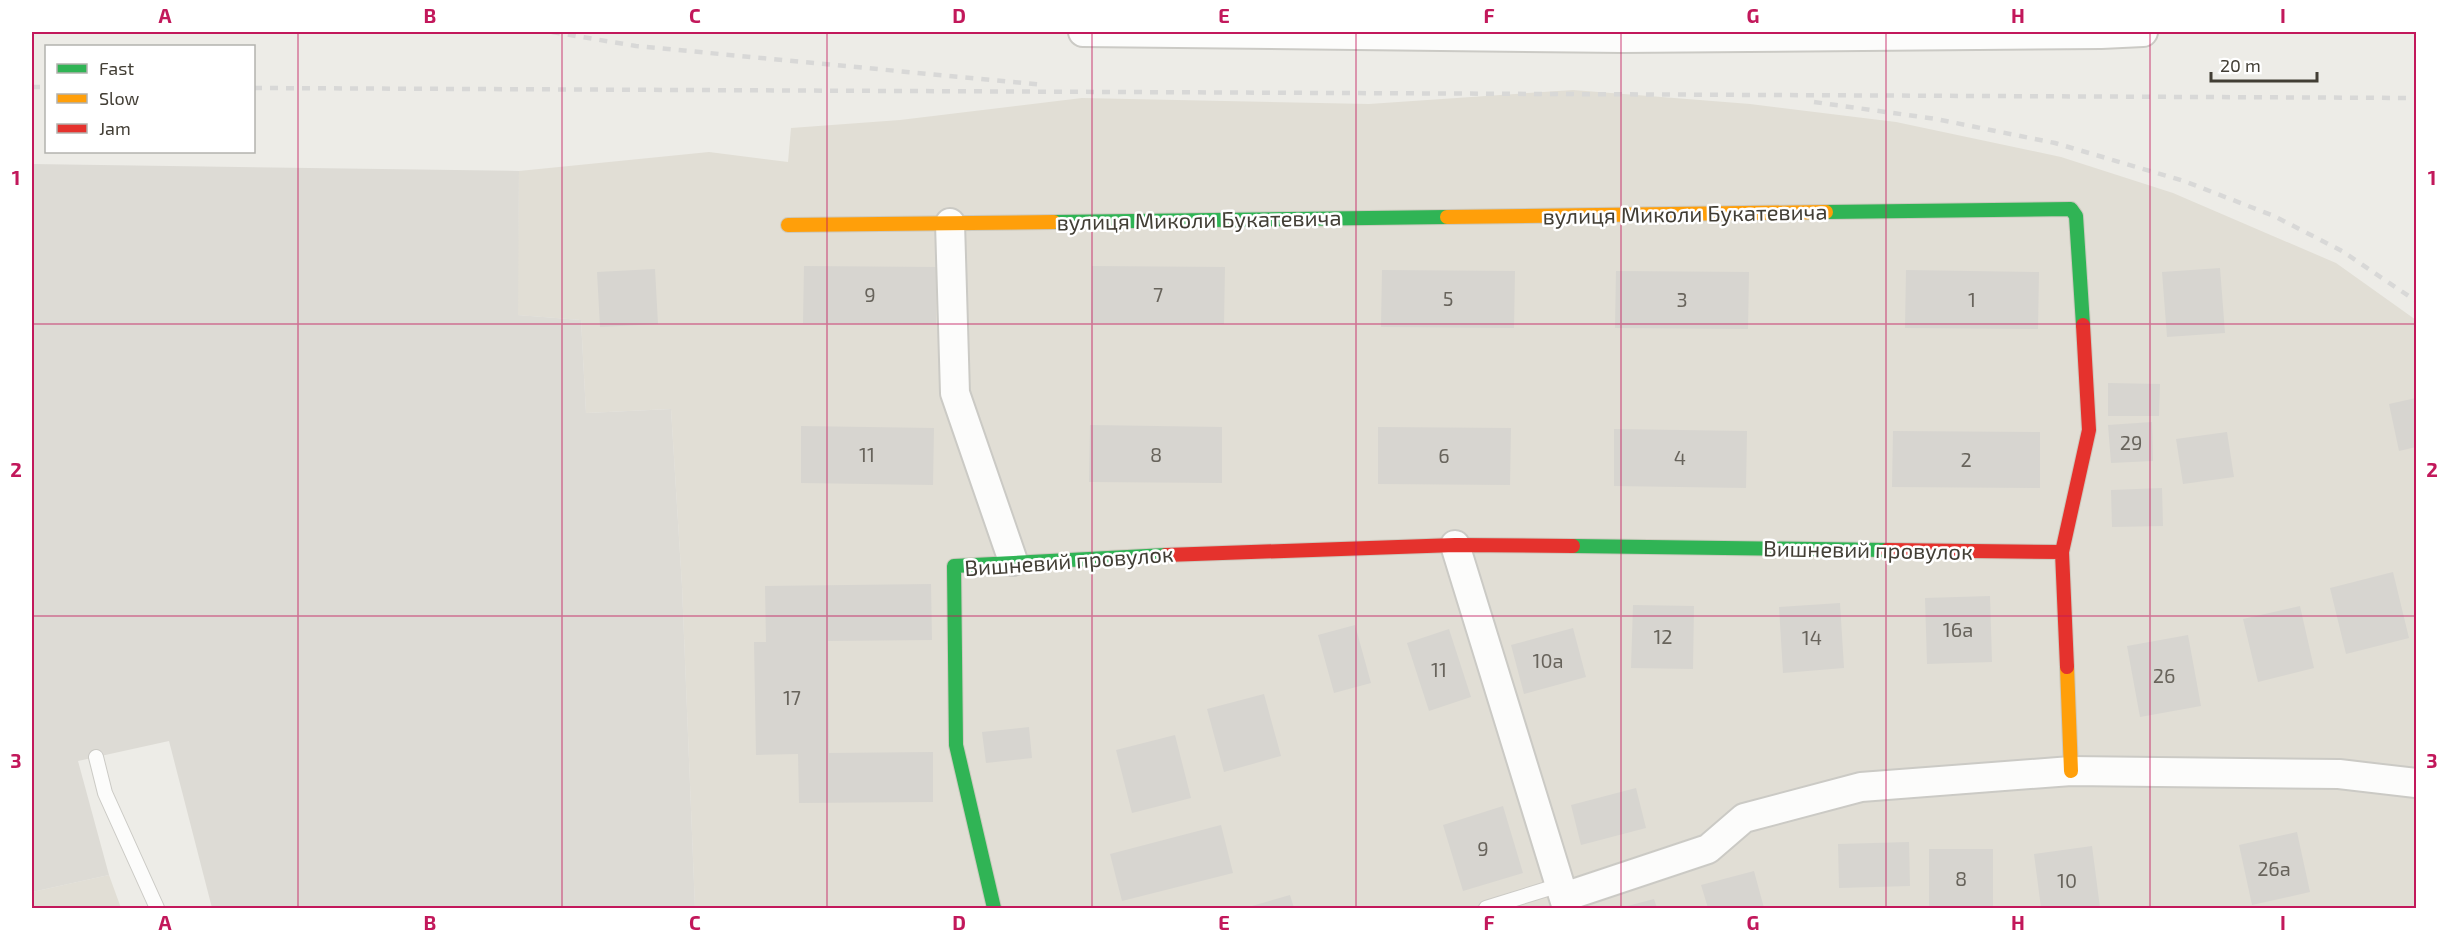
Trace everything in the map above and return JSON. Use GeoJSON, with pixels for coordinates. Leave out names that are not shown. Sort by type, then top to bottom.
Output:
{"type":"FeatureCollection","features":[{"type":"Feature","properties":{"kind":"street"},"geometry":{"type":"LineString","coordinates":[[1083,32],[1482,34],[2101,34],[2143,32]]}},
{"type":"Feature","properties":{"kind":"street","name":"вулиця Миколи Букатевича"},"geometry":{"type":"LineString","coordinates":[[788,225],[2071,209],[2076,216],[2089,430],[2062,552]]}},
{"type":"Feature","properties":{"kind":"street"},"geometry":{"type":"LineString","coordinates":[[950,223],[955,393],[1013,561]]}},
{"type":"Feature","properties":{"kind":"street"},"geometry":{"type":"LineString","coordinates":[[1455,544],[1564,897],[1708,849],[1744,818],[1861,788],[2071,771],[2339,774],[2416,783]]}},
{"type":"Feature","properties":{"kind":"street","name":"Вишневий провулок"},"geometry":{"type":"LineString","coordinates":[[993,909],[956,745],[954,566],[1013,561],[1455,544],[2062,552]]}},
{"type":"Feature","properties":{"kind":"street"},"geometry":{"type":"LineString","coordinates":[[2062,552],[2071,771]]}},
{"type":"Feature","properties":{"kind":"lane"},"geometry":{"type":"LineString","coordinates":[[96,757],[105,793],[157,909]]}},
{"type":"Feature","properties":{"kind":"lane"},"geometry":{"type":"LineString","coordinates":[[1486,909],[1564,897]]}},
{"type":"Feature","properties":{"kind":"shaded area"},"geometry":{"type":"Polygon","coordinates":[[[1573,90],[1750,104],[1896,122],[2061,157],[2173,193],[2336,263],[2416,320],[2416,908],[695,908],[682,586],[671,409],[586,413],[581,320],[517,315],[519,171],[709,152],[788,162],[791,128],[900,120],[1082,98],[1369,104],[1573,90]]]}},
{"type":"Feature","properties":{"kind":"shaded area"},"geometry":{"type":"Polygon","coordinates":[[[32,164],[519,171],[518,315],[581,320],[586,413],[671,409],[682,586],[695,908],[212,908],[169,741],[78,761],[109,875],[32,892],[32,164]]]}},
{"type":"Feature","properties":{"kind":"shaded area"},"geometry":{"type":"Polygon","coordinates":[[[109,875],[121,908],[32,908],[32,892],[109,875]]]}},
{"type":"Feature","properties":{"kind":"building"},"geometry":{"type":"Polygon","coordinates":[[[804,266],[936,267],[936,324],[803,323],[804,266]]]}},
{"type":"Feature","properties":{"kind":"building"},"geometry":{"type":"Polygon","coordinates":[[[1092,266],[1225,267],[1224,324],[1091,323],[1092,266]]]}},
{"type":"Feature","properties":{"kind":"building"},"geometry":{"type":"Polygon","coordinates":[[[2220,268],[2225,333],[2167,337],[2162,272],[2220,268]]]}},
{"type":"Feature","properties":{"kind":"building"},"geometry":{"type":"Polygon","coordinates":[[[655,269],[658,324],[600,327],[597,272],[655,269]]]}},
{"type":"Feature","properties":{"kind":"building"},"geometry":{"type":"Polygon","coordinates":[[[1382,270],[1515,271],[1514,328],[1381,327],[1382,270]]]}},
{"type":"Feature","properties":{"kind":"building"},"geometry":{"type":"Polygon","coordinates":[[[1906,270],[2039,272],[2038,329],[1905,328],[1906,270]]]}},
{"type":"Feature","properties":{"kind":"building"},"geometry":{"type":"Polygon","coordinates":[[[1616,271],[1749,272],[1748,329],[1615,328],[1616,271]]]}},
{"type":"Feature","properties":{"kind":"building"},"geometry":{"type":"Polygon","coordinates":[[[2108,383],[2160,384],[2159,416],[2108,416],[2108,383]]]}},
{"type":"Feature","properties":{"kind":"building"},"geometry":{"type":"Polygon","coordinates":[[[2416,398],[2416,447],[2399,451],[2389,404],[2416,398]]]}},
{"type":"Feature","properties":{"kind":"building"},"geometry":{"type":"Polygon","coordinates":[[[2152,422],[2153,461],[2111,463],[2108,425],[2152,422]]]}},
{"type":"Feature","properties":{"kind":"building"},"geometry":{"type":"Polygon","coordinates":[[[1090,425],[1222,427],[1222,483],[1089,482],[1090,425]]]}},
{"type":"Feature","properties":{"kind":"building"},"geometry":{"type":"Polygon","coordinates":[[[801,426],[934,428],[933,485],[801,483],[801,426]]]}},
{"type":"Feature","properties":{"kind":"building"},"geometry":{"type":"Polygon","coordinates":[[[1378,427],[1511,428],[1510,485],[1378,484],[1378,427]]]}},
{"type":"Feature","properties":{"kind":"building"},"geometry":{"type":"Polygon","coordinates":[[[1614,429],[1747,431],[1746,488],[1614,486],[1614,429]]]}},
{"type":"Feature","properties":{"kind":"building"},"geometry":{"type":"Polygon","coordinates":[[[1893,431],[2040,432],[2040,488],[1892,487],[1893,431]]]}},
{"type":"Feature","properties":{"kind":"building"},"geometry":{"type":"Polygon","coordinates":[[[2227,432],[2234,477],[2183,484],[2176,439],[2227,432]]]}},
{"type":"Feature","properties":{"kind":"building"},"geometry":{"type":"Polygon","coordinates":[[[2162,488],[2163,526],[2112,527],[2111,490],[2162,488]]]}},
{"type":"Feature","properties":{"kind":"building"},"geometry":{"type":"Polygon","coordinates":[[[2393,572],[2409,638],[2346,654],[2330,588],[2393,572]]]}},
{"type":"Feature","properties":{"kind":"building"},"geometry":{"type":"Polygon","coordinates":[[[931,584],[932,640],[828,641],[829,753],[933,752],[933,802],[799,803],[798,754],[756,755],[754,642],[766,642],[765,586],[931,584]]]}},
{"type":"Feature","properties":{"kind":"building"},"geometry":{"type":"Polygon","coordinates":[[[1990,596],[1992,662],[1927,664],[1925,598],[1990,596]]]}},
{"type":"Feature","properties":{"kind":"building"},"geometry":{"type":"Polygon","coordinates":[[[1840,603],[1844,668],[1783,673],[1779,607],[1840,603]]]}},
{"type":"Feature","properties":{"kind":"building"},"geometry":{"type":"Polygon","coordinates":[[[1633,605],[1694,606],[1693,669],[1631,668],[1633,605]]]}},
{"type":"Feature","properties":{"kind":"building"},"geometry":{"type":"Polygon","coordinates":[[[2300,606],[2314,668],[2258,682],[2243,619],[2300,606]]]}},
{"type":"Feature","properties":{"kind":"building"},"geometry":{"type":"Polygon","coordinates":[[[1355,625],[1371,683],[1334,693],[1318,635],[1355,625]]]}},
{"type":"Feature","properties":{"kind":"building"},"geometry":{"type":"Polygon","coordinates":[[[1573,628],[1586,677],[1524,694],[1511,645],[1573,628]]]}},
{"type":"Feature","properties":{"kind":"building"},"geometry":{"type":"Polygon","coordinates":[[[1449,629],[1471,697],[1429,711],[1407,643],[1449,629]]]}},
{"type":"Feature","properties":{"kind":"building"},"geometry":{"type":"Polygon","coordinates":[[[2188,635],[2201,706],[2140,717],[2127,646],[2188,635]]]}},
{"type":"Feature","properties":{"kind":"building"},"geometry":{"type":"Polygon","coordinates":[[[1264,694],[1281,756],[1224,772],[1207,709],[1264,694]]]}},
{"type":"Feature","properties":{"kind":"building"},"geometry":{"type":"Polygon","coordinates":[[[1029,727],[1032,758],[986,763],[982,732],[1029,727]]]}},
{"type":"Feature","properties":{"kind":"building"},"geometry":{"type":"Polygon","coordinates":[[[1175,735],[1191,798],[1132,813],[1116,750],[1175,735]]]}},
{"type":"Feature","properties":{"kind":"building"},"geometry":{"type":"Polygon","coordinates":[[[1636,788],[1646,828],[1581,845],[1571,805],[1636,788]]]}},
{"type":"Feature","properties":{"kind":"building"},"geometry":{"type":"Polygon","coordinates":[[[1503,806],[1523,873],[1463,891],[1443,825],[1503,806]]]}},
{"type":"Feature","properties":{"kind":"building"},"geometry":{"type":"Polygon","coordinates":[[[1221,825],[1233,873],[1122,901],[1110,854],[1221,825]]]}},
{"type":"Feature","properties":{"kind":"building"},"geometry":{"type":"Polygon","coordinates":[[[2297,832],[2310,892],[2252,905],[2239,845],[2297,832]]]}},
{"type":"Feature","properties":{"kind":"building"},"geometry":{"type":"Polygon","coordinates":[[[1909,842],[1910,886],[1839,888],[1838,844],[1909,842]]]}},
{"type":"Feature","properties":{"kind":"building"},"geometry":{"type":"Polygon","coordinates":[[[2092,846],[2100,908],[2041,908],[2034,854],[2092,846]]]}},
{"type":"Feature","properties":{"kind":"building"},"geometry":{"type":"Polygon","coordinates":[[[1929,849],[1993,849],[1993,908],[1929,908],[1929,849]]]}},
{"type":"Feature","properties":{"kind":"building"},"geometry":{"type":"Polygon","coordinates":[[[1754,871],[1764,908],[1708,908],[1701,885],[1754,871]]]}},
{"type":"Feature","properties":{"kind":"building"},"geometry":{"type":"Polygon","coordinates":[[[1290,895],[1294,908],[1245,908],[1290,895]]]}},
{"type":"Feature","properties":{"kind":"building"},"geometry":{"type":"Polygon","coordinates":[[[1654,899],[1657,908],[1620,908],[1654,899]]]}},
{"type":"Feature","properties":{"kind":"railway"},"geometry":{"type":"LineString","coordinates":[[552,32],[636,46],[1044,85]]}},
{"type":"Feature","properties":{"kind":"railway"},"geometry":{"type":"LineString","coordinates":[[32,87],[45,87]]}},
{"type":"Feature","properties":{"kind":"railway"},"geometry":{"type":"LineString","coordinates":[[255,88],[2416,98]]}},
{"type":"Feature","properties":{"kind":"railway"},"geometry":{"type":"LineString","coordinates":[[1814,102],[1936,119],[2055,143],[2184,181],[2274,216],[2342,251],[2416,301]]}},
{"type":"Feature","properties":{"kind":"traffic: fast"},"geometry":{"type":"LineString","coordinates":[[1826,212],[2071,209],[2076,216],[2083,325]]}},
{"type":"Feature","properties":{"kind":"traffic: fast"},"geometry":{"type":"LineString","coordinates":[[1054,222],[1447,217]]}},
{"type":"Feature","properties":{"kind":"traffic: fast"},"geometry":{"type":"LineString","coordinates":[[1573,546],[1887,550]]}},
{"type":"Feature","properties":{"kind":"traffic: fast"},"geometry":{"type":"LineString","coordinates":[[994,908],[956,745],[954,566],[1166,555]]}},
{"type":"Feature","properties":{"kind":"traffic: slow"},"geometry":{"type":"LineString","coordinates":[[1447,217],[1826,212]]}},
{"type":"Feature","properties":{"kind":"traffic: slow"},"geometry":{"type":"LineString","coordinates":[[788,225],[1054,222]]}},
{"type":"Feature","properties":{"kind":"traffic: slow"},"geometry":{"type":"LineString","coordinates":[[2067,667],[2071,771]]}},
{"type":"Feature","properties":{"kind":"traffic: jam"},"geometry":{"type":"LineString","coordinates":[[2062,552],[2089,430],[2083,325]]}},
{"type":"Feature","properties":{"kind":"traffic: jam"},"geometry":{"type":"LineString","coordinates":[[1166,555],[1455,545],[1573,546]]}},
{"type":"Feature","properties":{"kind":"traffic: jam"},"geometry":{"type":"LineString","coordinates":[[1887,550],[2062,552],[2067,667]]}}]}
